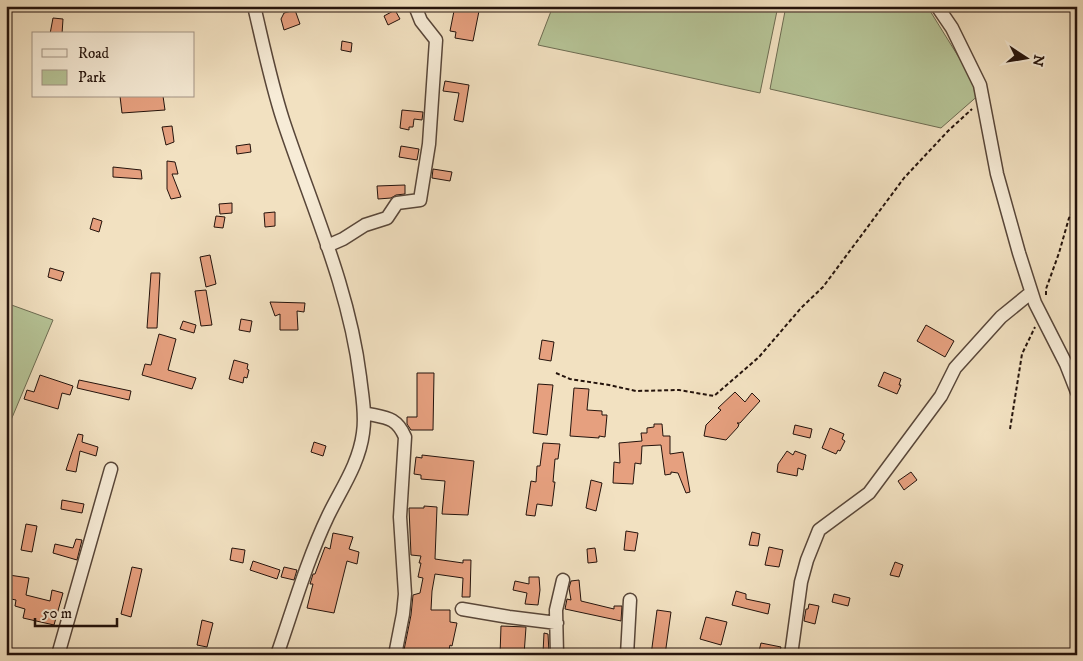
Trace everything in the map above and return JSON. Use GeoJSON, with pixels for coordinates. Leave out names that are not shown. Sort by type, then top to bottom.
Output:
{"type":"FeatureCollection","features":[{"type":"Feature","properties":{"kind":"street"},"geometry":{"type":"LineString","coordinates":[[254,6],[282,118],[349,313],[357,355],[364,413],[363,433],[350,476],[320,534],[278,655]]}},
{"type":"Feature","properties":{"kind":"street"},"geometry":{"type":"LineString","coordinates":[[327,246],[364,226],[387,218],[397,203],[420,200],[429,144],[436,40],[421,21],[415,6]]}},
{"type":"Feature","properties":{"kind":"street"},"geometry":{"type":"LineString","coordinates":[[937,6],[952,28],[980,85],[999,183],[1019,253],[1036,304],[1066,364],[1077,392]]}},
{"type":"Feature","properties":{"kind":"street"},"geometry":{"type":"LineString","coordinates":[[791,655],[802,582],[807,560],[819,530],[838,518],[869,493],[942,396],[955,368],[1000,317],[1028,295]]}},
{"type":"Feature","properties":{"kind":"street"},"geometry":{"type":"LineString","coordinates":[[364,413],[394,420],[400,426],[405,438],[400,517],[405,594],[395,655]]}},
{"type":"Feature","properties":{"kind":"street"},"geometry":{"type":"LineString","coordinates":[[58,655],[111,469]]}},
{"type":"Feature","properties":{"kind":"street"},"geometry":{"type":"LineString","coordinates":[[557,655],[556,610],[563,580]]}},
{"type":"Feature","properties":{"kind":"street"},"geometry":{"type":"LineString","coordinates":[[627,655],[630,600]]}},
{"type":"Feature","properties":{"kind":"street"},"geometry":{"type":"LineString","coordinates":[[462,609],[557,623]]}},
{"type":"Feature","properties":{"kind":"path"},"geometry":{"type":"LineString","coordinates":[[556,373],[570,379],[636,391],[679,390],[714,396],[759,357],[801,308],[823,287],[904,178],[924,155],[972,109],[984,108]]}},
{"type":"Feature","properties":{"kind":"path"},"geometry":{"type":"LineString","coordinates":[[1046,298],[1046,289],[1069,218],[1077,208]]}},
{"type":"Feature","properties":{"kind":"path"},"geometry":{"type":"LineString","coordinates":[[1010,429],[1022,354],[1041,314]]}},
{"type":"Feature","properties":{"kind":"green space"},"geometry":{"type":"Polygon","coordinates":[[[553,6],[778,6],[760,93],[538,45],[553,6]]]}},
{"type":"Feature","properties":{"kind":"green space"},"geometry":{"type":"Polygon","coordinates":[[[786,6],[927,6],[981,93],[941,128],[770,89],[786,6]]]}},
{"type":"Feature","properties":{"kind":"green space"},"geometry":{"type":"Polygon","coordinates":[[[6,303],[53,320],[6,432],[6,303]]]}},
{"type":"Feature","properties":{"kind":"building"},"geometry":{"type":"Polygon","coordinates":[[[455,6],[480,6],[473,41],[455,38],[456,32],[450,31],[455,6]]]}},
{"type":"Feature","properties":{"kind":"building"},"geometry":{"type":"Polygon","coordinates":[[[295,10],[300,24],[284,30],[281,19],[284,13],[295,10]]]}},
{"type":"Feature","properties":{"kind":"building"},"geometry":{"type":"Polygon","coordinates":[[[395,10],[400,19],[388,25],[384,16],[395,10]]]}},
{"type":"Feature","properties":{"kind":"building"},"geometry":{"type":"Polygon","coordinates":[[[53,18],[63,19],[62,32],[50,32],[53,18]]]}},
{"type":"Feature","properties":{"kind":"building"},"geometry":{"type":"Polygon","coordinates":[[[342,41],[352,43],[351,52],[341,50],[342,41]]]}},
{"type":"Feature","properties":{"kind":"building"},"geometry":{"type":"Polygon","coordinates":[[[445,81],[469,85],[463,122],[454,120],[459,93],[443,91],[445,81]]]}},
{"type":"Feature","properties":{"kind":"building"},"geometry":{"type":"Polygon","coordinates":[[[120,98],[163,98],[165,110],[122,113],[120,98]]]}},
{"type":"Feature","properties":{"kind":"building"},"geometry":{"type":"Polygon","coordinates":[[[402,110],[423,112],[422,120],[414,119],[413,127],[409,127],[409,130],[400,128],[402,110]]]}},
{"type":"Feature","properties":{"kind":"building"},"geometry":{"type":"Polygon","coordinates":[[[172,126],[174,142],[166,145],[162,127],[172,126]]]}},
{"type":"Feature","properties":{"kind":"building"},"geometry":{"type":"Polygon","coordinates":[[[250,144],[251,152],[237,154],[236,146],[250,144]]]}},
{"type":"Feature","properties":{"kind":"building"},"geometry":{"type":"Polygon","coordinates":[[[401,146],[419,149],[417,160],[399,157],[401,146]]]}},
{"type":"Feature","properties":{"kind":"building"},"geometry":{"type":"Polygon","coordinates":[[[167,161],[175,162],[178,174],[172,174],[181,197],[171,199],[167,189],[167,161]]]}},
{"type":"Feature","properties":{"kind":"building"},"geometry":{"type":"Polygon","coordinates":[[[113,167],[141,170],[142,179],[113,177],[113,167]]]}},
{"type":"Feature","properties":{"kind":"building"},"geometry":{"type":"Polygon","coordinates":[[[433,169],[452,172],[450,181],[432,178],[433,169]]]}},
{"type":"Feature","properties":{"kind":"building"},"geometry":{"type":"Polygon","coordinates":[[[405,185],[405,194],[378,199],[377,186],[405,185]]]}},
{"type":"Feature","properties":{"kind":"building"},"geometry":{"type":"Polygon","coordinates":[[[232,203],[232,213],[220,214],[219,204],[232,203]]]}},
{"type":"Feature","properties":{"kind":"building"},"geometry":{"type":"Polygon","coordinates":[[[275,212],[275,226],[265,227],[264,213],[275,212]]]}},
{"type":"Feature","properties":{"kind":"building"},"geometry":{"type":"Polygon","coordinates":[[[216,216],[225,217],[223,228],[214,227],[216,216]]]}},
{"type":"Feature","properties":{"kind":"building"},"geometry":{"type":"Polygon","coordinates":[[[93,218],[102,221],[99,232],[90,229],[93,218]]]}},
{"type":"Feature","properties":{"kind":"building"},"geometry":{"type":"Polygon","coordinates":[[[210,255],[216,284],[206,287],[200,257],[210,255]]]}},
{"type":"Feature","properties":{"kind":"building"},"geometry":{"type":"Polygon","coordinates":[[[50,268],[64,272],[61,281],[48,277],[50,268]]]}},
{"type":"Feature","properties":{"kind":"building"},"geometry":{"type":"Polygon","coordinates":[[[151,273],[160,273],[157,328],[147,328],[151,273]]]}},
{"type":"Feature","properties":{"kind":"building"},"geometry":{"type":"Polygon","coordinates":[[[206,290],[212,325],[201,326],[195,291],[206,290]]]}},
{"type":"Feature","properties":{"kind":"building"},"geometry":{"type":"Polygon","coordinates":[[[270,302],[305,303],[304,312],[297,311],[298,330],[280,330],[280,314],[275,316],[270,302]]]}},
{"type":"Feature","properties":{"kind":"building"},"geometry":{"type":"Polygon","coordinates":[[[241,319],[252,321],[250,332],[239,330],[241,319]]]}},
{"type":"Feature","properties":{"kind":"building"},"geometry":{"type":"Polygon","coordinates":[[[183,321],[196,325],[194,333],[180,329],[183,321]]]}},
{"type":"Feature","properties":{"kind":"building"},"geometry":{"type":"Polygon","coordinates":[[[926,325],[954,341],[945,357],[917,341],[926,325]]]}},
{"type":"Feature","properties":{"kind":"building"},"geometry":{"type":"Polygon","coordinates":[[[159,334],[176,339],[168,370],[196,378],[192,389],[142,375],[145,364],[151,365],[159,334]]]}},
{"type":"Feature","properties":{"kind":"building"},"geometry":{"type":"Polygon","coordinates":[[[542,340],[554,342],[551,361],[539,359],[542,340]]]}},
{"type":"Feature","properties":{"kind":"building"},"geometry":{"type":"Polygon","coordinates":[[[234,360],[248,364],[247,378],[244,377],[243,383],[229,379],[234,360]]]}},
{"type":"Feature","properties":{"kind":"building"},"geometry":{"type":"Polygon","coordinates":[[[884,372],[901,379],[899,385],[901,385],[897,394],[878,386],[884,372]]]}},
{"type":"Feature","properties":{"kind":"building"},"geometry":{"type":"Polygon","coordinates":[[[417,373],[434,373],[433,430],[411,430],[407,424],[407,417],[417,417],[417,373]]]}},
{"type":"Feature","properties":{"kind":"building"},"geometry":{"type":"Polygon","coordinates":[[[40,375],[73,386],[70,395],[62,393],[58,409],[24,399],[27,390],[34,392],[40,375]]]}},
{"type":"Feature","properties":{"kind":"building"},"geometry":{"type":"Polygon","coordinates":[[[79,380],[131,391],[129,400],[77,388],[79,380]]]}},
{"type":"Feature","properties":{"kind":"building"},"geometry":{"type":"Polygon","coordinates":[[[538,384],[553,385],[547,435],[533,433],[538,384]]]}},
{"type":"Feature","properties":{"kind":"building"},"geometry":{"type":"Polygon","coordinates":[[[574,388],[589,389],[587,410],[602,411],[602,415],[607,415],[605,437],[570,436],[574,388]]]}},
{"type":"Feature","properties":{"kind":"building"},"geometry":{"type":"Polygon","coordinates":[[[735,392],[745,402],[752,393],[760,401],[740,423],[737,423],[739,424],[738,427],[726,440],[704,436],[706,425],[721,410],[718,408],[735,392]]]}},
{"type":"Feature","properties":{"kind":"building"},"geometry":{"type":"Polygon","coordinates":[[[654,424],[662,424],[663,436],[670,436],[670,454],[683,452],[690,492],[686,493],[678,473],[671,472],[671,474],[665,475],[661,445],[642,446],[641,464],[635,463],[633,484],[613,483],[614,462],[620,463],[619,443],[642,441],[641,433],[647,433],[647,428],[654,427],[654,424]]]}},
{"type":"Feature","properties":{"kind":"building"},"geometry":{"type":"Polygon","coordinates":[[[795,425],[812,429],[810,438],[793,434],[795,425]]]}},
{"type":"Feature","properties":{"kind":"building"},"geometry":{"type":"Polygon","coordinates":[[[830,428],[844,434],[842,439],[845,441],[840,451],[838,450],[836,454],[822,448],[830,428]]]}},
{"type":"Feature","properties":{"kind":"building"},"geometry":{"type":"Polygon","coordinates":[[[78,434],[83,435],[82,442],[98,447],[96,456],[80,451],[76,472],[66,470],[78,434]]]}},
{"type":"Feature","properties":{"kind":"building"},"geometry":{"type":"Polygon","coordinates":[[[314,442],[326,446],[323,456],[311,452],[314,442]]]}},
{"type":"Feature","properties":{"kind":"building"},"geometry":{"type":"Polygon","coordinates":[[[543,443],[560,444],[558,459],[555,459],[552,506],[537,504],[535,516],[526,515],[531,481],[536,482],[537,466],[540,466],[543,443]]]}},
{"type":"Feature","properties":{"kind":"building"},"geometry":{"type":"Polygon","coordinates":[[[787,451],[793,455],[795,451],[806,455],[803,470],[798,468],[797,476],[777,472],[778,464],[787,451]]]}},
{"type":"Feature","properties":{"kind":"building"},"geometry":{"type":"Polygon","coordinates":[[[422,455],[474,461],[468,515],[442,514],[445,481],[421,479],[421,475],[414,474],[416,457],[422,458],[422,455]]]}},
{"type":"Feature","properties":{"kind":"building"},"geometry":{"type":"Polygon","coordinates":[[[911,472],[917,480],[904,490],[898,481],[911,472]]]}},
{"type":"Feature","properties":{"kind":"building"},"geometry":{"type":"Polygon","coordinates":[[[591,480],[602,483],[596,511],[586,508],[591,480]]]}},
{"type":"Feature","properties":{"kind":"building"},"geometry":{"type":"Polygon","coordinates":[[[62,500],[84,504],[82,513],[61,509],[62,500]]]}},
{"type":"Feature","properties":{"kind":"building"},"geometry":{"type":"Polygon","coordinates":[[[424,506],[437,507],[435,559],[463,563],[463,560],[471,560],[470,597],[462,597],[463,578],[435,574],[431,610],[450,610],[450,622],[457,623],[448,655],[403,655],[413,595],[420,593],[423,578],[418,577],[421,556],[411,555],[409,508],[424,508],[424,506]]]}},
{"type":"Feature","properties":{"kind":"building"},"geometry":{"type":"Polygon","coordinates":[[[26,524],[37,526],[32,552],[21,550],[26,524]]]}},
{"type":"Feature","properties":{"kind":"building"},"geometry":{"type":"Polygon","coordinates":[[[626,531],[638,533],[635,551],[624,550],[626,531]]]}},
{"type":"Feature","properties":{"kind":"building"},"geometry":{"type":"Polygon","coordinates":[[[752,532],[760,534],[758,546],[749,545],[752,532]]]}},
{"type":"Feature","properties":{"kind":"building"},"geometry":{"type":"Polygon","coordinates":[[[333,533],[353,537],[349,549],[359,552],[357,564],[347,561],[334,613],[307,608],[313,584],[310,584],[313,574],[315,574],[325,547],[330,549],[333,533]]]}},
{"type":"Feature","properties":{"kind":"building"},"geometry":{"type":"Polygon","coordinates":[[[76,539],[82,540],[77,560],[53,553],[55,544],[73,548],[76,539]]]}},
{"type":"Feature","properties":{"kind":"building"},"geometry":{"type":"Polygon","coordinates":[[[769,547],[783,550],[779,567],[765,565],[769,547]]]}},
{"type":"Feature","properties":{"kind":"building"},"geometry":{"type":"Polygon","coordinates":[[[232,548],[245,550],[243,563],[230,560],[232,548]]]}},
{"type":"Feature","properties":{"kind":"building"},"geometry":{"type":"Polygon","coordinates":[[[595,548],[597,562],[588,563],[587,549],[595,548]]]}},
{"type":"Feature","properties":{"kind":"building"},"geometry":{"type":"Polygon","coordinates":[[[253,561],[280,570],[277,579],[250,570],[253,561]]]}},
{"type":"Feature","properties":{"kind":"building"},"geometry":{"type":"Polygon","coordinates":[[[895,562],[903,565],[899,577],[890,575],[895,562]]]}},
{"type":"Feature","properties":{"kind":"building"},"geometry":{"type":"Polygon","coordinates":[[[132,567],[142,569],[131,617],[121,614],[132,567]]]}},
{"type":"Feature","properties":{"kind":"building"},"geometry":{"type":"Polygon","coordinates":[[[284,567],[297,570],[294,580],[281,577],[284,567]]]}},
{"type":"Feature","properties":{"kind":"building"},"geometry":{"type":"Polygon","coordinates":[[[9,575],[29,578],[26,595],[50,601],[52,590],[63,593],[54,625],[23,618],[25,609],[15,606],[16,600],[6,598],[9,575]]]}},
{"type":"Feature","properties":{"kind":"building"},"geometry":{"type":"Polygon","coordinates":[[[529,577],[539,577],[538,605],[525,604],[527,593],[513,590],[515,581],[529,584],[529,577]]]}},
{"type":"Feature","properties":{"kind":"building"},"geometry":{"type":"Polygon","coordinates":[[[579,580],[581,601],[614,609],[614,606],[622,606],[621,621],[565,609],[567,599],[571,600],[569,588],[571,581],[579,580]]]}},
{"type":"Feature","properties":{"kind":"building"},"geometry":{"type":"Polygon","coordinates":[[[736,591],[746,594],[746,599],[770,604],[768,614],[732,605],[736,591]]]}},
{"type":"Feature","properties":{"kind":"building"},"geometry":{"type":"Polygon","coordinates":[[[834,594],[850,598],[848,606],[832,602],[834,594]]]}},
{"type":"Feature","properties":{"kind":"building"},"geometry":{"type":"Polygon","coordinates":[[[809,604],[819,606],[815,624],[804,621],[809,604]]]}},
{"type":"Feature","properties":{"kind":"building"},"geometry":{"type":"Polygon","coordinates":[[[657,610],[671,612],[665,655],[651,655],[657,610]]]}},
{"type":"Feature","properties":{"kind":"building"},"geometry":{"type":"Polygon","coordinates":[[[706,617],[727,622],[721,645],[700,639],[706,617]]]}},
{"type":"Feature","properties":{"kind":"building"},"geometry":{"type":"Polygon","coordinates":[[[202,620],[213,623],[207,647],[197,645],[202,620]]]}},
{"type":"Feature","properties":{"kind":"building"},"geometry":{"type":"Polygon","coordinates":[[[501,626],[526,627],[524,655],[500,655],[501,626]]]}},
{"type":"Feature","properties":{"kind":"building"},"geometry":{"type":"Polygon","coordinates":[[[544,633],[548,634],[549,653],[543,653],[544,633]]]}},
{"type":"Feature","properties":{"kind":"building"},"geometry":{"type":"Polygon","coordinates":[[[761,643],[781,647],[779,655],[758,655],[761,643]]]}}]}
